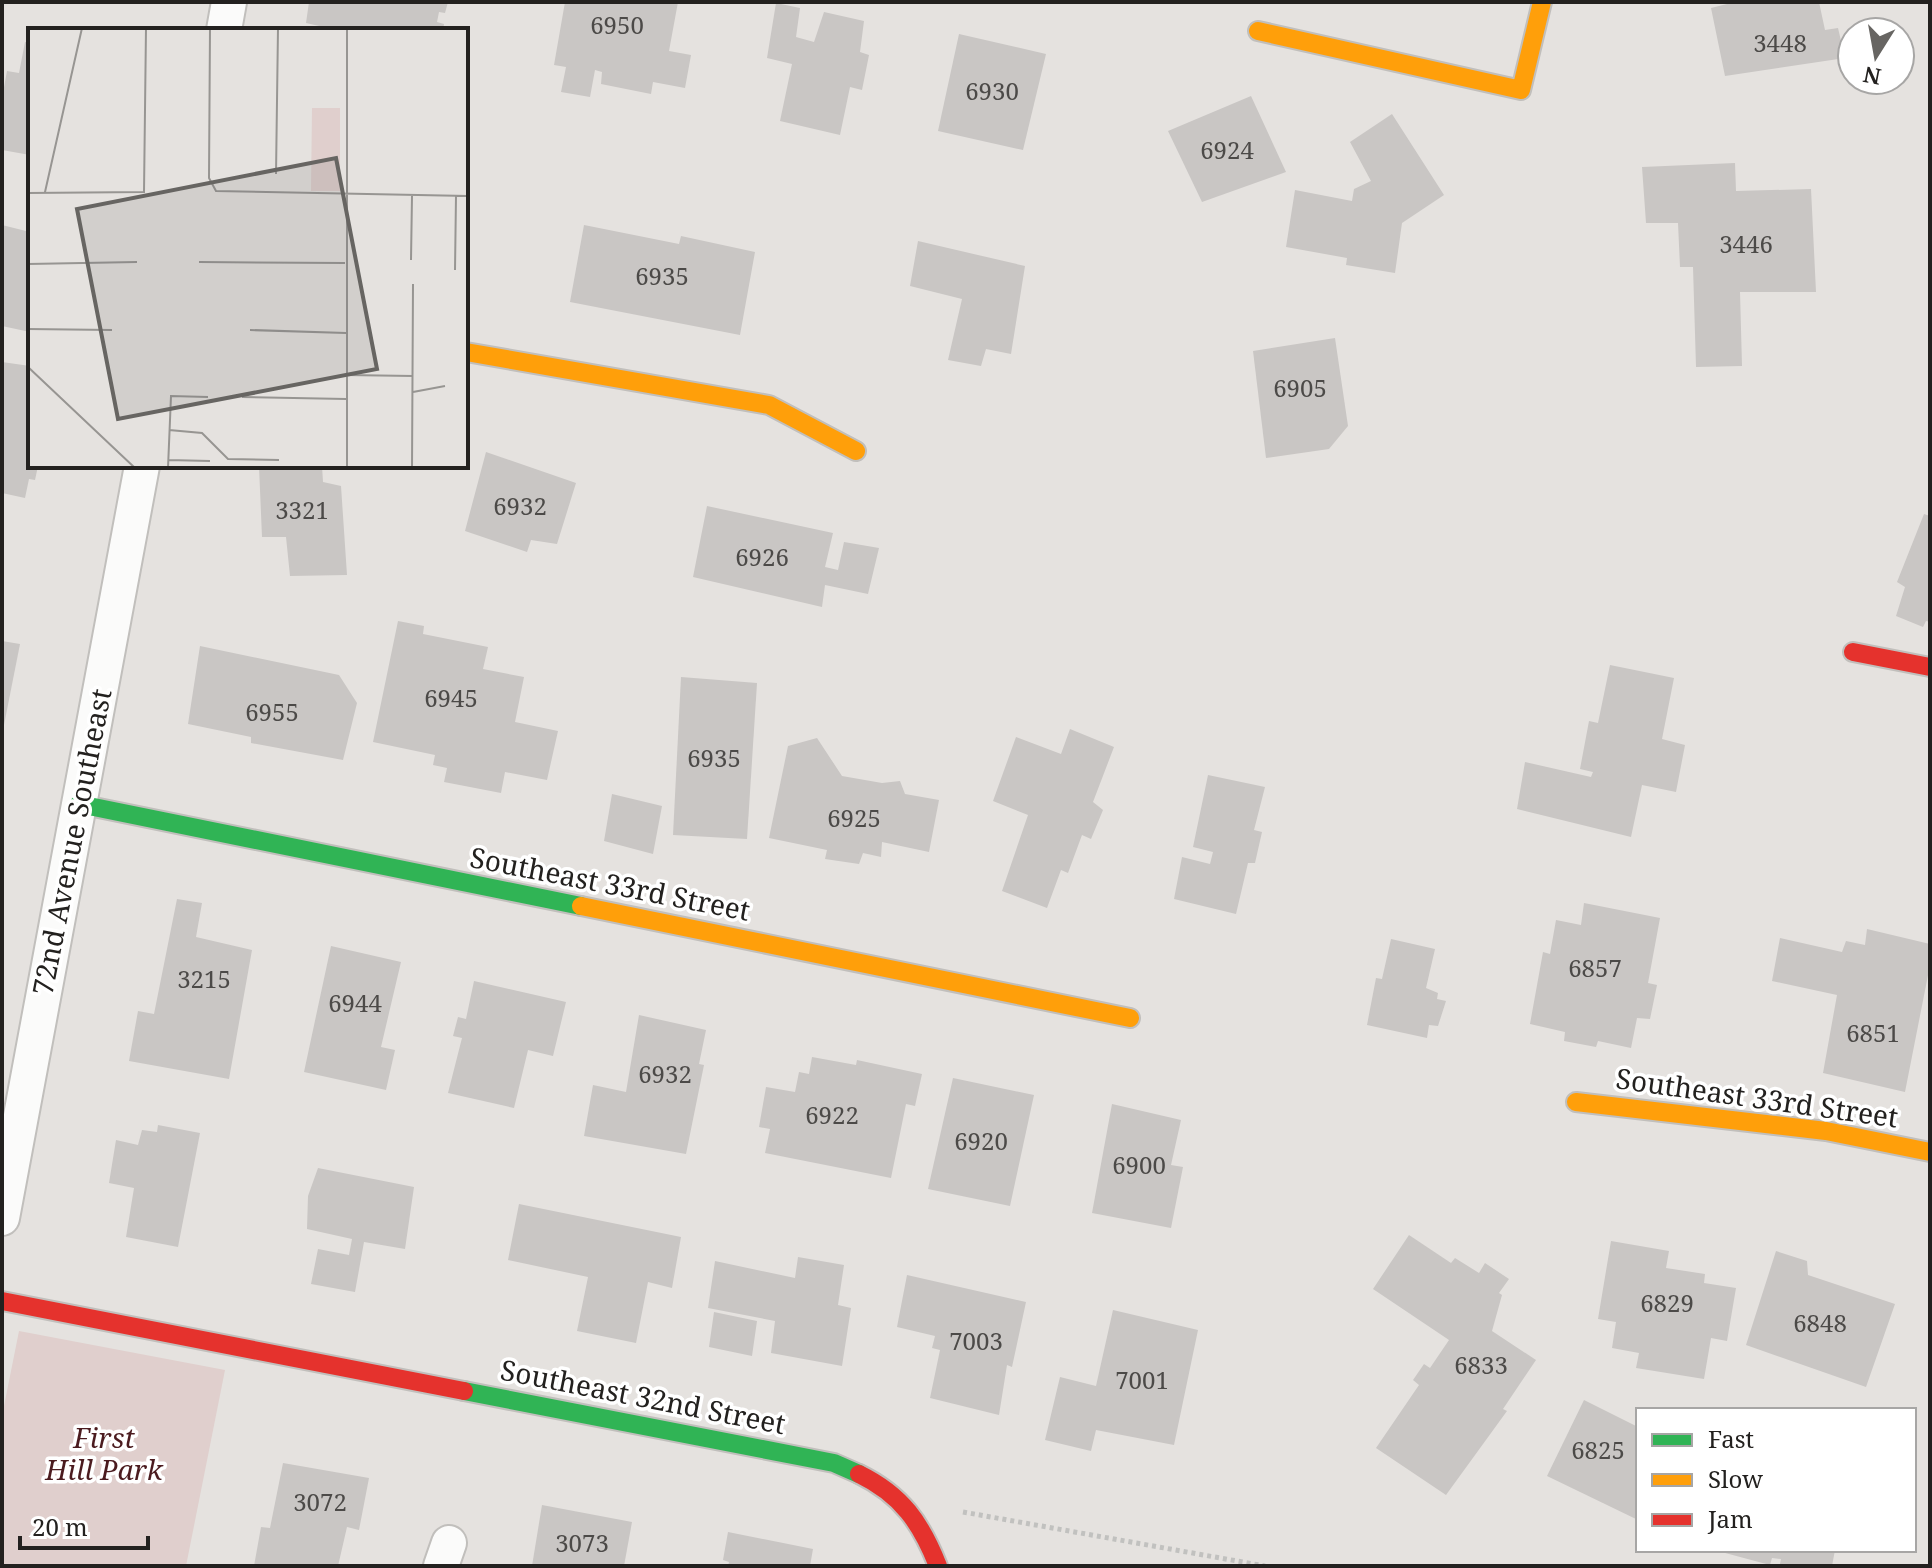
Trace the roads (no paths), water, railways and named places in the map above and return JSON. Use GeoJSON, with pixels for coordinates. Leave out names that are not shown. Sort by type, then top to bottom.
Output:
{"type":"FeatureCollection","features":[{"type":"Feature","properties":{"kind":"street"},"geometry":{"type":"LineString","coordinates":[[224,28],[229,2]]}},
{"type":"Feature","properties":{"kind":"street"},"geometry":{"type":"LineString","coordinates":[[1258,31],[1521,90],[1542,2]]}},
{"type":"Feature","properties":{"kind":"street"},"geometry":{"type":"LineString","coordinates":[[468,352],[769,405],[856,451]]}},
{"type":"Feature","properties":{"kind":"street","name":"72nd Avenue Southeast"},"geometry":{"type":"LineString","coordinates":[[2,1218],[142,468]]}},
{"type":"Feature","properties":{"kind":"street"},"geometry":{"type":"LineString","coordinates":[[1853,652],[1930,667]]}},
{"type":"Feature","properties":{"kind":"street","name":"Southeast 33rd Street"},"geometry":{"type":"LineString","coordinates":[[79,804],[1130,1018]]}},
{"type":"Feature","properties":{"kind":"street","name":"Southeast 33rd Street"},"geometry":{"type":"LineString","coordinates":[[1576,1102],[1826,1131],[1930,1152]]}},
{"type":"Feature","properties":{"kind":"street","name":"Southeast 32nd Street"},"geometry":{"type":"LineString","coordinates":[[2,1301],[834,1463],[877,1482],[906,1502],[929,1541],[938,1566]]}},
{"type":"Feature","properties":{"kind":"park label","name":"First Hill Park"},"geometry":{"type":"Point","coordinates":[104,1454]}}]}
